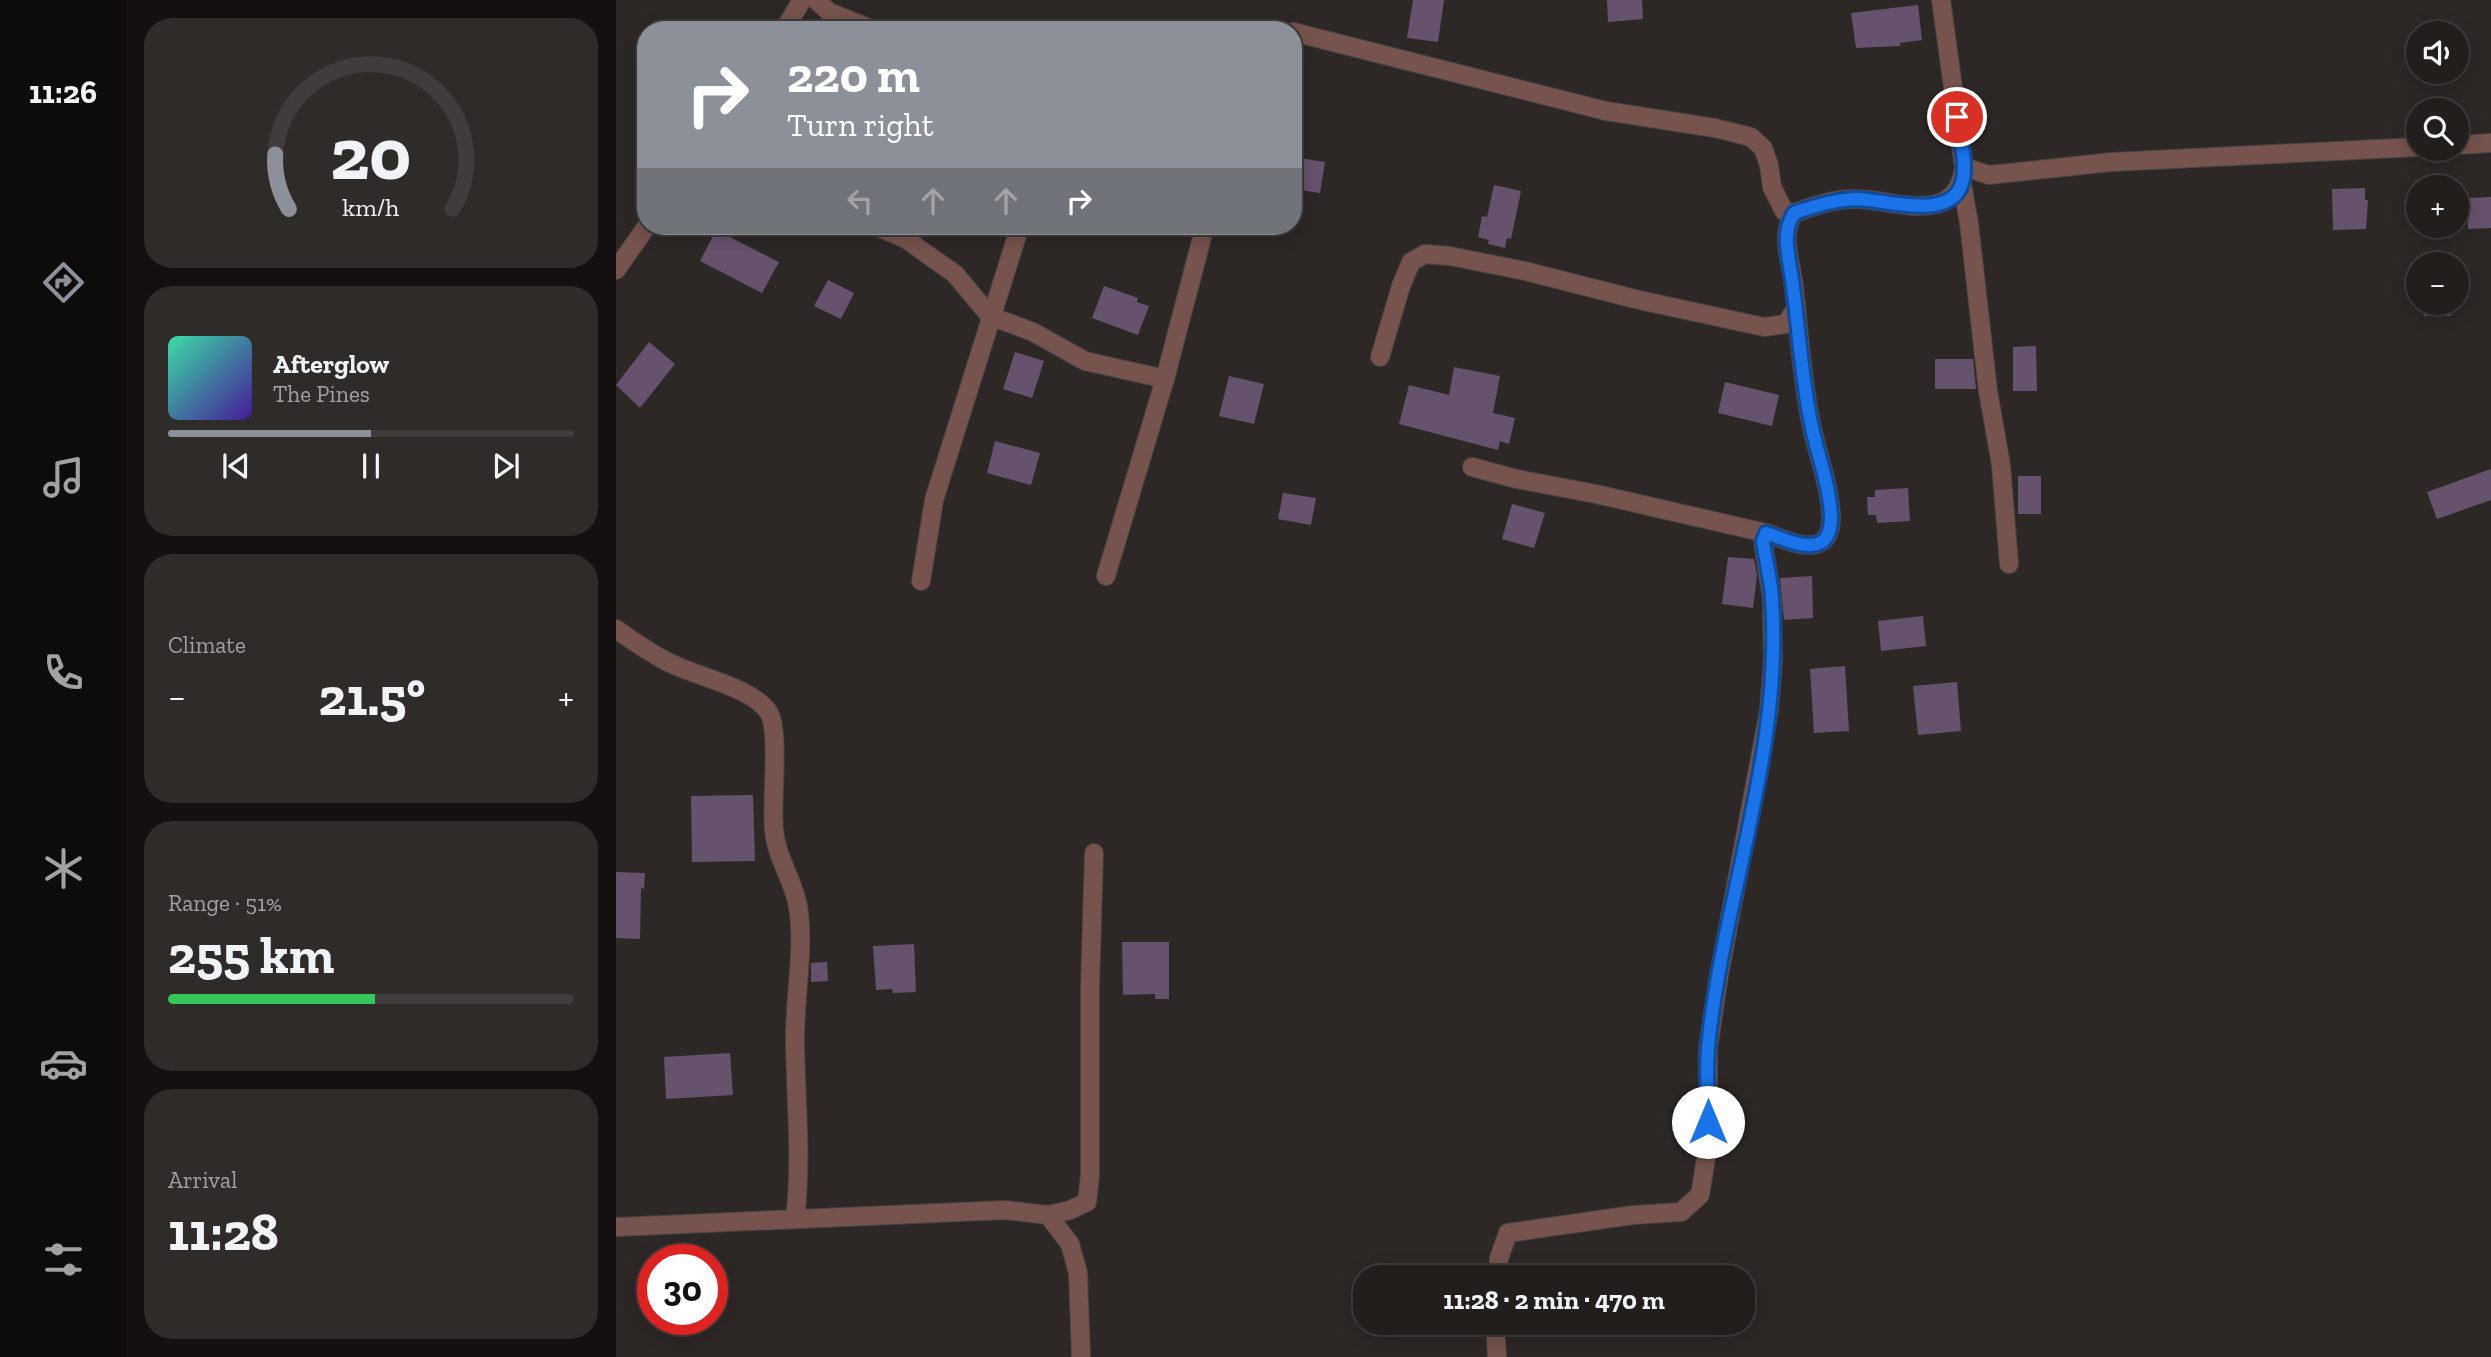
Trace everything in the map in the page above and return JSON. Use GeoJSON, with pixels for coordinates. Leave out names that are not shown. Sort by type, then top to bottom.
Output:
{"type":"FeatureCollection","features":[{"type":"Feature","properties":{"kind":"street"},"geometry":{"type":"LineString","coordinates":[[789,21],[802,0]]}},
{"type":"Feature","properties":{"kind":"street"},"geometry":{"type":"LineString","coordinates":[[816,0],[829,12],[852,21]]}},
{"type":"Feature","properties":{"kind":"street"},"geometry":{"type":"LineString","coordinates":[[1941,0],[1988,391],[2001,465],[2009,564]]}},
{"type":"Feature","properties":{"kind":"street"},"geometry":{"type":"LineString","coordinates":[[1302,34],[1605,111],[1714,128],[1751,137],[1763,148],[1772,187],[1784,211],[1794,213],[1835,201],[1856,199],[1912,206],[1946,203],[1956,194],[1963,176]]}},
{"type":"Feature","properties":{"kind":"street"},"geometry":{"type":"LineString","coordinates":[[2469,145],[2491,144]]}},
{"type":"Feature","properties":{"kind":"street"},"geometry":{"type":"LineString","coordinates":[[1963,176],[1989,176],[2112,162],[2406,148]]}},
{"type":"Feature","properties":{"kind":"street"},"geometry":{"type":"LineString","coordinates":[[1472,467],[1766,533],[1795,543],[1815,545],[1824,540],[1830,530],[1831,515],[1798,351],[1786,244],[1787,224],[1794,213]]}},
{"type":"Feature","properties":{"kind":"street"},"geometry":{"type":"LineString","coordinates":[[616,270],[641,235]]}},
{"type":"Feature","properties":{"kind":"street"},"geometry":{"type":"LineString","coordinates":[[896,235],[955,274],[990,316],[1033,331],[1085,361],[1165,379]]}},
{"type":"Feature","properties":{"kind":"street"},"geometry":{"type":"LineString","coordinates":[[920,581],[934,500],[1017,235]]}},
{"type":"Feature","properties":{"kind":"street"},"geometry":{"type":"LineString","coordinates":[[1106,576],[1165,379],[1203,235]]}},
{"type":"Feature","properties":{"kind":"street"},"geometry":{"type":"LineString","coordinates":[[1380,357],[1411,262],[1425,254],[1450,256],[1525,271],[1635,299],[1764,327],[1786,324],[1795,310]]}},
{"type":"Feature","properties":{"kind":"street"},"geometry":{"type":"LineString","coordinates":[[1499,1265],[1508,1233],[1681,1212],[1700,1195],[1708,1146],[1708,1048],[1719,975],[1769,711],[1773,661],[1772,599],[1763,542],[1766,533]]}},
{"type":"Feature","properties":{"kind":"street"},"geometry":{"type":"LineString","coordinates":[[616,629],[668,662],[739,690],[770,714],[773,732],[774,829],[777,848],[796,898],[800,930],[794,1042],[800,1157],[795,1219]]}},
{"type":"Feature","properties":{"kind":"street"},"geometry":{"type":"LineString","coordinates":[[616,1227],[1004,1210],[1048,1215],[1070,1210],[1087,1202],[1090,1175],[1090,987],[1094,853]]}},
{"type":"Feature","properties":{"kind":"street"},"geometry":{"type":"LineString","coordinates":[[1048,1215],[1070,1244],[1078,1273],[1081,1357]]}},
{"type":"Feature","properties":{"kind":"street"},"geometry":{"type":"LineString","coordinates":[[1496,1335],[1497,1357]]}},
{"type":"Feature","properties":{"kind":"building"},"geometry":{"type":"Polygon","coordinates":[[[1413,0],[1444,0],[1438,42],[1407,38],[1413,0]]]}},
{"type":"Feature","properties":{"kind":"building"},"geometry":{"type":"Polygon","coordinates":[[[1607,0],[1642,0],[1643,19],[1608,22],[1607,0]]]}},
{"type":"Feature","properties":{"kind":"building"},"geometry":{"type":"Polygon","coordinates":[[[1918,5],[1922,40],[1900,43],[1900,46],[1856,48],[1851,13],[1918,5]]]}},
{"type":"Feature","properties":{"kind":"building"},"geometry":{"type":"Polygon","coordinates":[[[1302,158],[1325,162],[1320,193],[1302,190],[1302,158]]]}},
{"type":"Feature","properties":{"kind":"building"},"geometry":{"type":"Polygon","coordinates":[[[1494,185],[1521,191],[1511,239],[1507,238],[1505,248],[1488,244],[1489,240],[1478,237],[1482,216],[1487,217],[1494,185]]]}},
{"type":"Feature","properties":{"kind":"building"},"geometry":{"type":"Polygon","coordinates":[[[2365,188],[2365,200],[2368,200],[2366,229],[2333,230],[2332,189],[2365,188]]]}},
{"type":"Feature","properties":{"kind":"building"},"geometry":{"type":"Polygon","coordinates":[[[2491,197],[2491,228],[2469,229],[2469,198],[2491,197]]]}},
{"type":"Feature","properties":{"kind":"building"},"geometry":{"type":"Polygon","coordinates":[[[713,235],[726,235],[779,262],[762,293],[700,261],[713,235]]]}},
{"type":"Feature","properties":{"kind":"building"},"geometry":{"type":"Polygon","coordinates":[[[828,280],[854,293],[841,319],[814,306],[828,280]]]}},
{"type":"Feature","properties":{"kind":"building"},"geometry":{"type":"Polygon","coordinates":[[[1104,286],[1138,298],[1137,302],[1149,306],[1138,335],[1092,318],[1104,286]]]}},
{"type":"Feature","properties":{"kind":"building"},"geometry":{"type":"Polygon","coordinates":[[[649,342],[675,364],[640,408],[616,385],[649,342]]]}},
{"type":"Feature","properties":{"kind":"building"},"geometry":{"type":"Polygon","coordinates":[[[2036,346],[2037,391],[2013,391],[2013,347],[2036,346]]]}},
{"type":"Feature","properties":{"kind":"building"},"geometry":{"type":"Polygon","coordinates":[[[1015,352],[1044,361],[1032,398],[1003,389],[1015,352]]]}},
{"type":"Feature","properties":{"kind":"building"},"geometry":{"type":"Polygon","coordinates":[[[1935,359],[1973,359],[1976,389],[1935,389],[1935,359]]]}},
{"type":"Feature","properties":{"kind":"building"},"geometry":{"type":"Polygon","coordinates":[[[1454,367],[1500,376],[1493,413],[1515,418],[1509,444],[1500,441],[1498,450],[1399,424],[1409,385],[1449,395],[1454,367]]]}},
{"type":"Feature","properties":{"kind":"building"},"geometry":{"type":"Polygon","coordinates":[[[1229,376],[1264,384],[1254,424],[1219,416],[1229,376]]]}},
{"type":"Feature","properties":{"kind":"building"},"geometry":{"type":"Polygon","coordinates":[[[1725,382],[1779,395],[1772,426],[1718,413],[1725,382]]]}},
{"type":"Feature","properties":{"kind":"building"},"geometry":{"type":"Polygon","coordinates":[[[995,441],[1040,453],[1031,485],[987,473],[995,441]]]}},
{"type":"Feature","properties":{"kind":"building"},"geometry":{"type":"Polygon","coordinates":[[[2491,469],[2491,500],[2437,519],[2427,492],[2491,469]]]}},
{"type":"Feature","properties":{"kind":"building"},"geometry":{"type":"Polygon","coordinates":[[[2018,476],[2041,476],[2041,514],[2018,514],[2018,476]]]}},
{"type":"Feature","properties":{"kind":"building"},"geometry":{"type":"Polygon","coordinates":[[[1908,488],[1910,521],[1877,523],[1876,515],[1868,515],[1867,497],[1875,497],[1875,490],[1908,488]]]}},
{"type":"Feature","properties":{"kind":"building"},"geometry":{"type":"Polygon","coordinates":[[[1283,493],[1316,498],[1311,525],[1278,519],[1283,493]]]}},
{"type":"Feature","properties":{"kind":"building"},"geometry":{"type":"Polygon","coordinates":[[[1512,504],[1545,513],[1534,548],[1502,539],[1512,504]]]}},
{"type":"Feature","properties":{"kind":"building"},"geometry":{"type":"Polygon","coordinates":[[[1728,557],[1754,559],[1757,575],[1753,608],[1722,604],[1728,557]]]}},
{"type":"Feature","properties":{"kind":"building"},"geometry":{"type":"Polygon","coordinates":[[[1812,576],[1813,618],[1784,620],[1780,578],[1812,576]]]}},
{"type":"Feature","properties":{"kind":"building"},"geometry":{"type":"Polygon","coordinates":[[[1923,616],[1926,646],[1881,651],[1878,621],[1923,616]]]}},
{"type":"Feature","properties":{"kind":"building"},"geometry":{"type":"Polygon","coordinates":[[[1845,666],[1849,731],[1814,733],[1810,669],[1845,666]]]}},
{"type":"Feature","properties":{"kind":"building"},"geometry":{"type":"Polygon","coordinates":[[[1957,682],[1961,731],[1918,735],[1913,686],[1957,682]]]}},
{"type":"Feature","properties":{"kind":"building"},"geometry":{"type":"Polygon","coordinates":[[[753,795],[755,861],[692,862],[691,796],[753,795]]]}},
{"type":"Feature","properties":{"kind":"building"},"geometry":{"type":"Polygon","coordinates":[[[616,872],[645,873],[644,889],[641,888],[640,939],[616,938],[616,872]]]}},
{"type":"Feature","properties":{"kind":"building"},"geometry":{"type":"Polygon","coordinates":[[[1122,942],[1169,942],[1169,999],[1155,999],[1155,994],[1123,995],[1122,942]]]}},
{"type":"Feature","properties":{"kind":"building"},"geometry":{"type":"Polygon","coordinates":[[[914,944],[916,992],[893,993],[892,989],[876,990],[873,946],[914,944]]]}},
{"type":"Feature","properties":{"kind":"building"},"geometry":{"type":"Polygon","coordinates":[[[827,962],[828,981],[811,982],[811,963],[827,962]]]}},
{"type":"Feature","properties":{"kind":"building"},"geometry":{"type":"Polygon","coordinates":[[[730,1053],[733,1095],[666,1099],[664,1057],[730,1053]]]}},
{"type":"Feature","properties":{"kind":"route"},"geometry":{"type":"LineString","coordinates":[[1708,1122],[1708,1048],[1719,975],[1769,711],[1773,661],[1772,599],[1763,542],[1766,533],[1795,543],[1815,545],[1824,540],[1830,530],[1831,515],[1798,351],[1793,281],[1786,244],[1787,224],[1794,213],[1835,201],[1856,199],[1912,206],[1946,203],[1962,184],[1964,167],[1957,117]]}}]}
